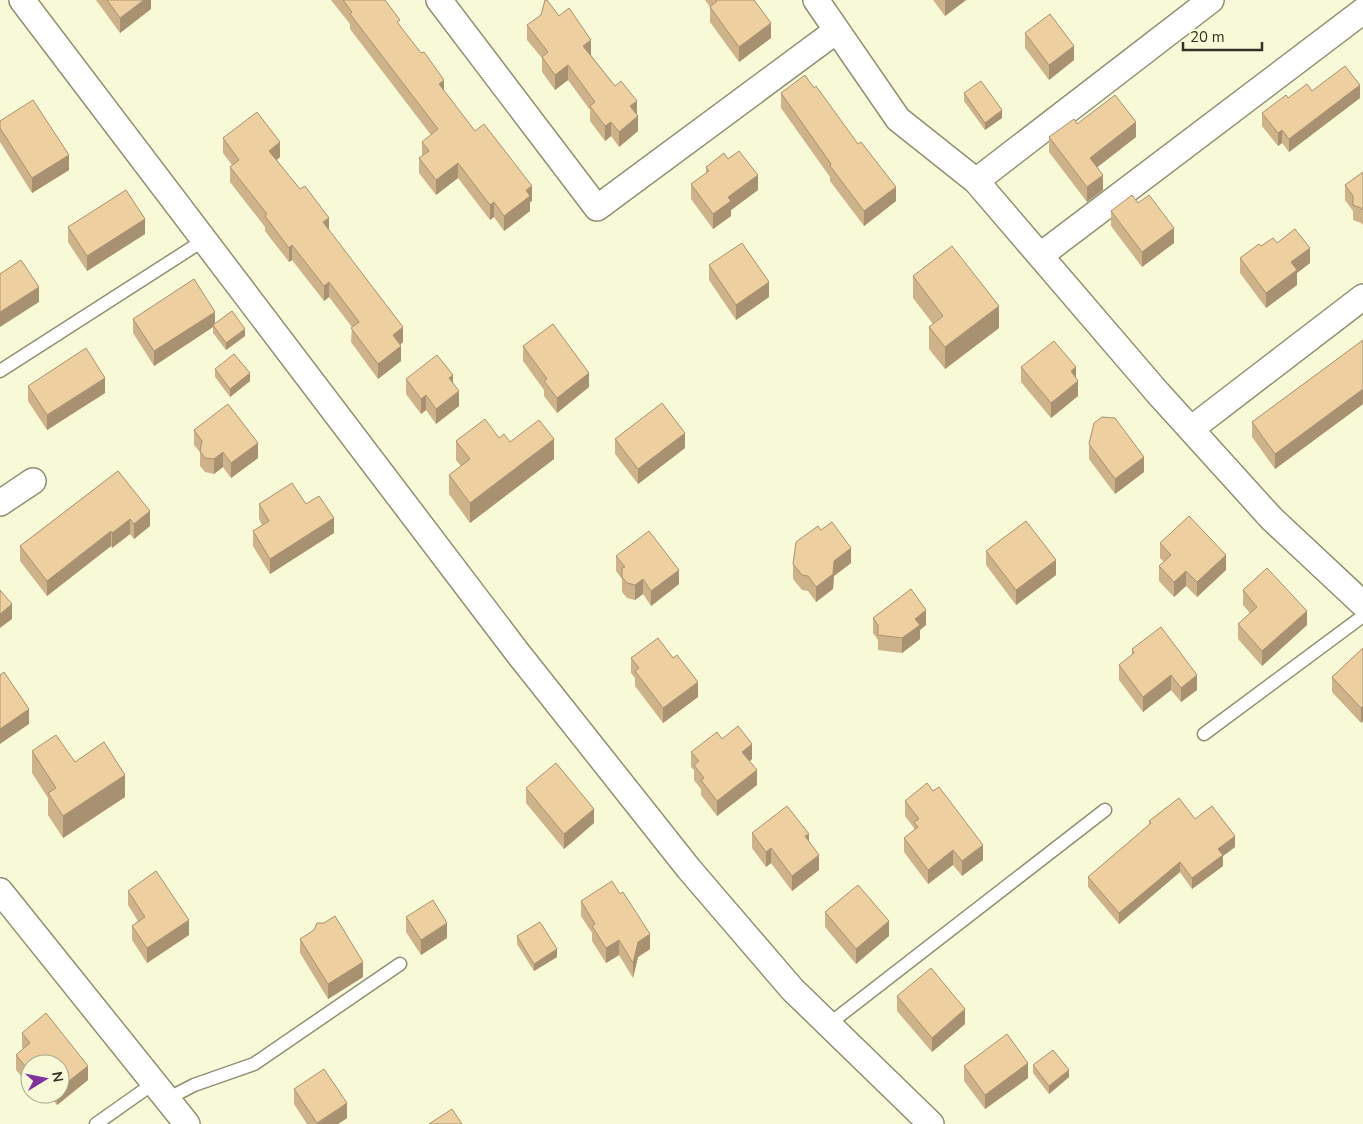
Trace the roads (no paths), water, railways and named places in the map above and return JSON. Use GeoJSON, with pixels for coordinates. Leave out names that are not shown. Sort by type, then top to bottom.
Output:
{"type":"FeatureCollection","features":[{"type":"Feature","properties":{"kind":"street"},"geometry":{"type":"LineString","coordinates":[[22,0],[517,652],[689,869],[792,989],[931,1124]]}},
{"type":"Feature","properties":{"kind":"street"},"geometry":{"type":"LineString","coordinates":[[439,0],[597,208],[836,31]]}},
{"type":"Feature","properties":{"kind":"street"},"geometry":{"type":"LineString","coordinates":[[816,0],[898,119],[976,181],[1157,392],[1272,519],[1363,604]]}},
{"type":"Feature","properties":{"kind":"street"},"geometry":{"type":"LineString","coordinates":[[976,181],[1211,0]]}},
{"type":"Feature","properties":{"kind":"street"},"geometry":{"type":"LineString","coordinates":[[1041,255],[1363,11]]}},
{"type":"Feature","properties":{"kind":"street"},"geometry":{"type":"LineString","coordinates":[[1191,429],[1363,297]]}},
{"type":"Feature","properties":{"kind":"street"},"geometry":{"type":"LineString","coordinates":[[0,503],[33,481]]}},
{"type":"Feature","properties":{"kind":"street"},"geometry":{"type":"LineString","coordinates":[[0,891],[187,1124]]}},
{"type":"Feature","properties":{"kind":"lane"},"geometry":{"type":"LineString","coordinates":[[0,370],[204,240]]}},
{"type":"Feature","properties":{"kind":"lane"},"geometry":{"type":"LineString","coordinates":[[1204,734],[1363,616]]}},
{"type":"Feature","properties":{"kind":"lane"},"geometry":{"type":"LineString","coordinates":[[829,1024],[1104,810]]}},
{"type":"Feature","properties":{"kind":"lane"},"geometry":{"type":"LineString","coordinates":[[96,1124],[160,1091],[194,1085],[254,1064],[400,964]]}}]}
